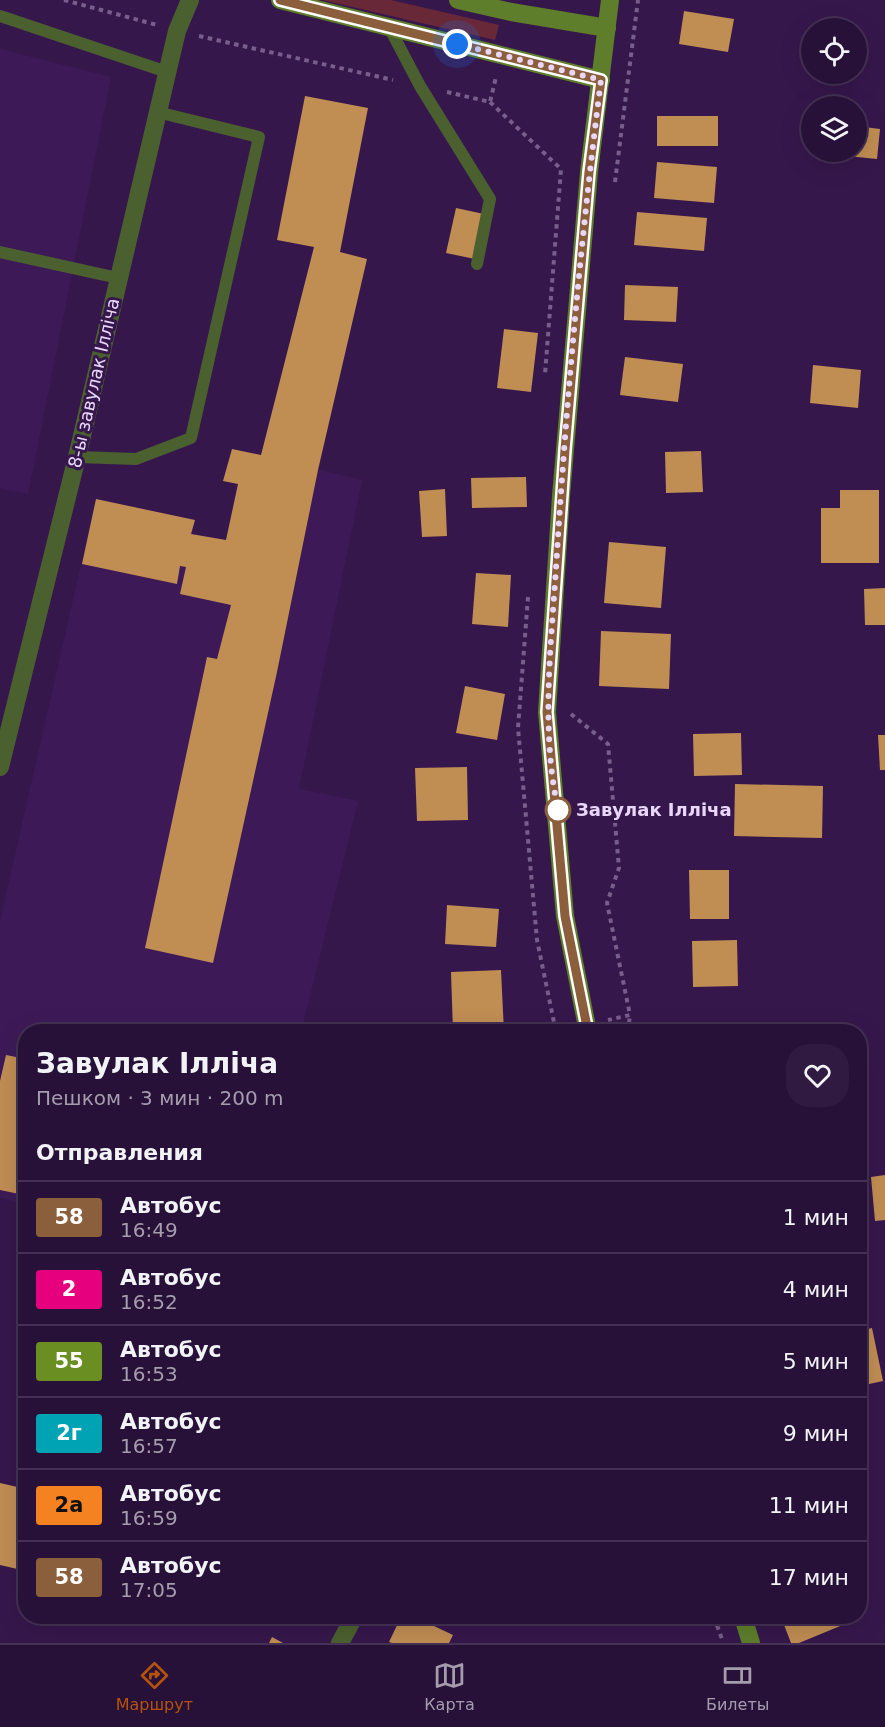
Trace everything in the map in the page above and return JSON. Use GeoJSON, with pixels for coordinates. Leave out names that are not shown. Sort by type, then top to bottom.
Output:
{"type":"FeatureCollection","features":[{"type":"Feature","properties":{"kind":"street","name":"8-ы завулак Ілліча"},"geometry":{"type":"LineString","coordinates":[[0,766],[77,458],[177,31],[190,0]]}},
{"type":"Feature","properties":{"kind":"street"},"geometry":{"type":"LineString","coordinates":[[280,0],[601,80]]}},
{"type":"Feature","properties":{"kind":"street"},"geometry":{"type":"LineString","coordinates":[[458,0],[511,12],[607,28]]}},
{"type":"Feature","properties":{"kind":"street"},"geometry":{"type":"LineString","coordinates":[[586,1024],[565,916],[558,810],[547,712],[565,450],[589,172],[610,0]]}},
{"type":"Feature","properties":{"kind":"street"},"geometry":{"type":"LineString","coordinates":[[340,1643],[350,1624]]}},
{"type":"Feature","properties":{"kind":"street"},"geometry":{"type":"LineString","coordinates":[[745,1624],[751,1643]]}},
{"type":"Feature","properties":{"kind":"lane"},"geometry":{"type":"LineString","coordinates":[[0,15],[167,72]]}},
{"type":"Feature","properties":{"kind":"lane"},"geometry":{"type":"LineString","coordinates":[[389,27],[420,86],[490,199],[477,264]]}},
{"type":"Feature","properties":{"kind":"lane"},"geometry":{"type":"LineString","coordinates":[[77,458],[136,459],[191,438],[259,137],[157,112]]}},
{"type":"Feature","properties":{"kind":"lane"},"geometry":{"type":"LineString","coordinates":[[0,252],[118,278]]}},
{"type":"Feature","properties":{"kind":"path"},"geometry":{"type":"LineString","coordinates":[[64,0],[177,31],[490,102],[498,69]]}},
{"type":"Feature","properties":{"kind":"path"},"geometry":{"type":"LineString","coordinates":[[614,187],[638,0]]}},
{"type":"Feature","properties":{"kind":"path"},"geometry":{"type":"LineString","coordinates":[[569,712],[608,744],[619,868],[607,903],[630,1015],[629,1024]]}},
{"type":"Feature","properties":{"kind":"path"},"geometry":{"type":"LineString","coordinates":[[558,810],[614,805]]}},
{"type":"Feature","properties":{"kind":"path"},"geometry":{"type":"LineString","coordinates":[[602,1024],[630,1015]]}},
{"type":"Feature","properties":{"kind":"path"},"geometry":{"type":"LineString","coordinates":[[717,1624],[724,1643]]}},
{"type":"Feature","properties":{"kind":"shaded area"},"geometry":{"type":"Polygon","coordinates":[[[322,0],[391,0],[499,25],[495,40],[322,0]]]}},
{"type":"Feature","properties":{"kind":"shaded area"},"geometry":{"type":"Polygon","coordinates":[[[0,49],[111,77],[28,494],[0,488],[0,49]]]}},
{"type":"Feature","properties":{"kind":"shaded area"},"geometry":{"type":"Polygon","coordinates":[[[232,449],[362,480],[299,789],[358,801],[303,1024],[18,1024],[18,1203],[0,1197],[0,921],[96,499],[195,520],[192,534],[226,540],[238,484],[223,481],[232,449]]]}},
{"type":"Feature","properties":{"kind":"building"},"geometry":{"type":"Polygon","coordinates":[[[684,11],[734,19],[728,52],[679,44],[684,11]]]}},
{"type":"Feature","properties":{"kind":"building"},"geometry":{"type":"Polygon","coordinates":[[[305,96],[368,108],[340,252],[367,259],[318,470],[277,672],[213,963],[145,948],[207,657],[217,659],[231,605],[180,594],[186,567],[180,566],[177,584],[82,564],[96,499],[195,520],[191,534],[226,540],[238,484],[223,481],[232,449],[261,455],[314,247],[277,240],[305,96]]]}},
{"type":"Feature","properties":{"kind":"building"},"geometry":{"type":"Polygon","coordinates":[[[657,116],[718,116],[718,146],[657,146],[657,116]]]}},
{"type":"Feature","properties":{"kind":"building"},"geometry":{"type":"Polygon","coordinates":[[[867,127],[880,129],[877,159],[867,158],[867,127]]]}},
{"type":"Feature","properties":{"kind":"building"},"geometry":{"type":"Polygon","coordinates":[[[657,162],[717,167],[714,203],[654,198],[657,162]]]}},
{"type":"Feature","properties":{"kind":"building"},"geometry":{"type":"Polygon","coordinates":[[[456,208],[484,214],[475,259],[446,253],[456,208]]]}},
{"type":"Feature","properties":{"kind":"building"},"geometry":{"type":"Polygon","coordinates":[[[637,212],[707,218],[704,251],[634,245],[637,212]]]}},
{"type":"Feature","properties":{"kind":"building"},"geometry":{"type":"Polygon","coordinates":[[[625,285],[678,287],[676,322],[624,320],[625,285]]]}},
{"type":"Feature","properties":{"kind":"building"},"geometry":{"type":"Polygon","coordinates":[[[504,329],[538,333],[531,392],[497,388],[504,329]]]}},
{"type":"Feature","properties":{"kind":"building"},"geometry":{"type":"Polygon","coordinates":[[[625,357],[683,364],[678,402],[620,395],[625,357]]]}},
{"type":"Feature","properties":{"kind":"building"},"geometry":{"type":"Polygon","coordinates":[[[813,365],[861,370],[858,408],[810,403],[813,365]]]}},
{"type":"Feature","properties":{"kind":"building"},"geometry":{"type":"Polygon","coordinates":[[[701,451],[703,492],[666,493],[665,452],[701,451]]]}},
{"type":"Feature","properties":{"kind":"building"},"geometry":{"type":"Polygon","coordinates":[[[526,477],[527,507],[472,508],[471,478],[526,477]]]}},
{"type":"Feature","properties":{"kind":"building"},"geometry":{"type":"Polygon","coordinates":[[[445,489],[447,536],[422,537],[419,491],[445,489]]]}},
{"type":"Feature","properties":{"kind":"building"},"geometry":{"type":"Polygon","coordinates":[[[840,490],[879,490],[879,563],[821,563],[821,508],[840,508],[840,490]]]}},
{"type":"Feature","properties":{"kind":"building"},"geometry":{"type":"Polygon","coordinates":[[[609,542],[666,547],[661,608],[604,603],[609,542]]]}},
{"type":"Feature","properties":{"kind":"building"},"geometry":{"type":"Polygon","coordinates":[[[476,573],[511,575],[508,627],[472,624],[476,573]]]}},
{"type":"Feature","properties":{"kind":"building"},"geometry":{"type":"Polygon","coordinates":[[[885,588],[885,625],[865,625],[864,589],[885,588]]]}},
{"type":"Feature","properties":{"kind":"building"},"geometry":{"type":"Polygon","coordinates":[[[601,631],[671,634],[669,689],[599,686],[601,631]]]}},
{"type":"Feature","properties":{"kind":"building"},"geometry":{"type":"Polygon","coordinates":[[[465,686],[505,694],[497,740],[456,733],[465,686]]]}},
{"type":"Feature","properties":{"kind":"building"},"geometry":{"type":"Polygon","coordinates":[[[741,733],[742,775],[694,776],[693,734],[741,733]]]}},
{"type":"Feature","properties":{"kind":"building"},"geometry":{"type":"Polygon","coordinates":[[[878,735],[885,735],[885,770],[880,770],[878,735]]]}},
{"type":"Feature","properties":{"kind":"building"},"geometry":{"type":"Polygon","coordinates":[[[467,767],[468,820],[417,821],[415,768],[467,767]]]}},
{"type":"Feature","properties":{"kind":"building"},"geometry":{"type":"Polygon","coordinates":[[[735,784],[823,786],[822,838],[734,836],[735,784]]]}},
{"type":"Feature","properties":{"kind":"building"},"geometry":{"type":"Polygon","coordinates":[[[689,870],[729,870],[729,919],[690,919],[689,870]]]}},
{"type":"Feature","properties":{"kind":"building"},"geometry":{"type":"Polygon","coordinates":[[[447,905],[499,909],[496,947],[445,944],[447,905]]]}},
{"type":"Feature","properties":{"kind":"building"},"geometry":{"type":"Polygon","coordinates":[[[737,940],[738,986],[693,987],[692,941],[737,940]]]}},
{"type":"Feature","properties":{"kind":"building"},"geometry":{"type":"Polygon","coordinates":[[[501,970],[504,1024],[453,1024],[451,972],[501,970]]]}},
{"type":"Feature","properties":{"kind":"building"},"geometry":{"type":"Polygon","coordinates":[[[6,1055],[18,1057],[18,1194],[0,1190],[0,1081],[6,1055]]]}},
{"type":"Feature","properties":{"kind":"building"},"geometry":{"type":"Polygon","coordinates":[[[885,1175],[885,1220],[875,1221],[871,1177],[885,1175]]]}},
{"type":"Feature","properties":{"kind":"building"},"geometry":{"type":"Polygon","coordinates":[[[872,1328],[883,1381],[867,1384],[867,1329],[872,1328]]]}},
{"type":"Feature","properties":{"kind":"building"},"geometry":{"type":"Polygon","coordinates":[[[0,1483],[18,1487],[18,1569],[0,1565],[0,1483]]]}},
{"type":"Feature","properties":{"kind":"building"},"geometry":{"type":"Polygon","coordinates":[[[398,1624],[430,1624],[453,1635],[449,1643],[389,1642],[398,1624]]]}},
{"type":"Feature","properties":{"kind":"building"},"geometry":{"type":"Polygon","coordinates":[[[784,1624],[845,1624],[799,1643],[791,1643],[784,1624]]]}},
{"type":"Feature","properties":{"kind":"building"},"geometry":{"type":"Polygon","coordinates":[[[272,1637],[283,1643],[269,1643],[272,1637]]]}},
{"type":"Feature","properties":{"kind":"bus line","name":"58"},"geometry":{"type":"LineString","coordinates":[[280,0],[601,80],[589,172],[561,496],[547,712],[558,810],[565,916],[586,1024]]}},
{"type":"Feature","properties":{"kind":"place","name":"Завулак Ілліча"},"geometry":{"type":"Point","coordinates":[558,810]}},
{"type":"Feature","properties":{"kind":"route"},"geometry":{"type":"LineString","coordinates":[[457,44],[601,80],[589,172],[561,496],[547,712],[558,810]]}}]}
